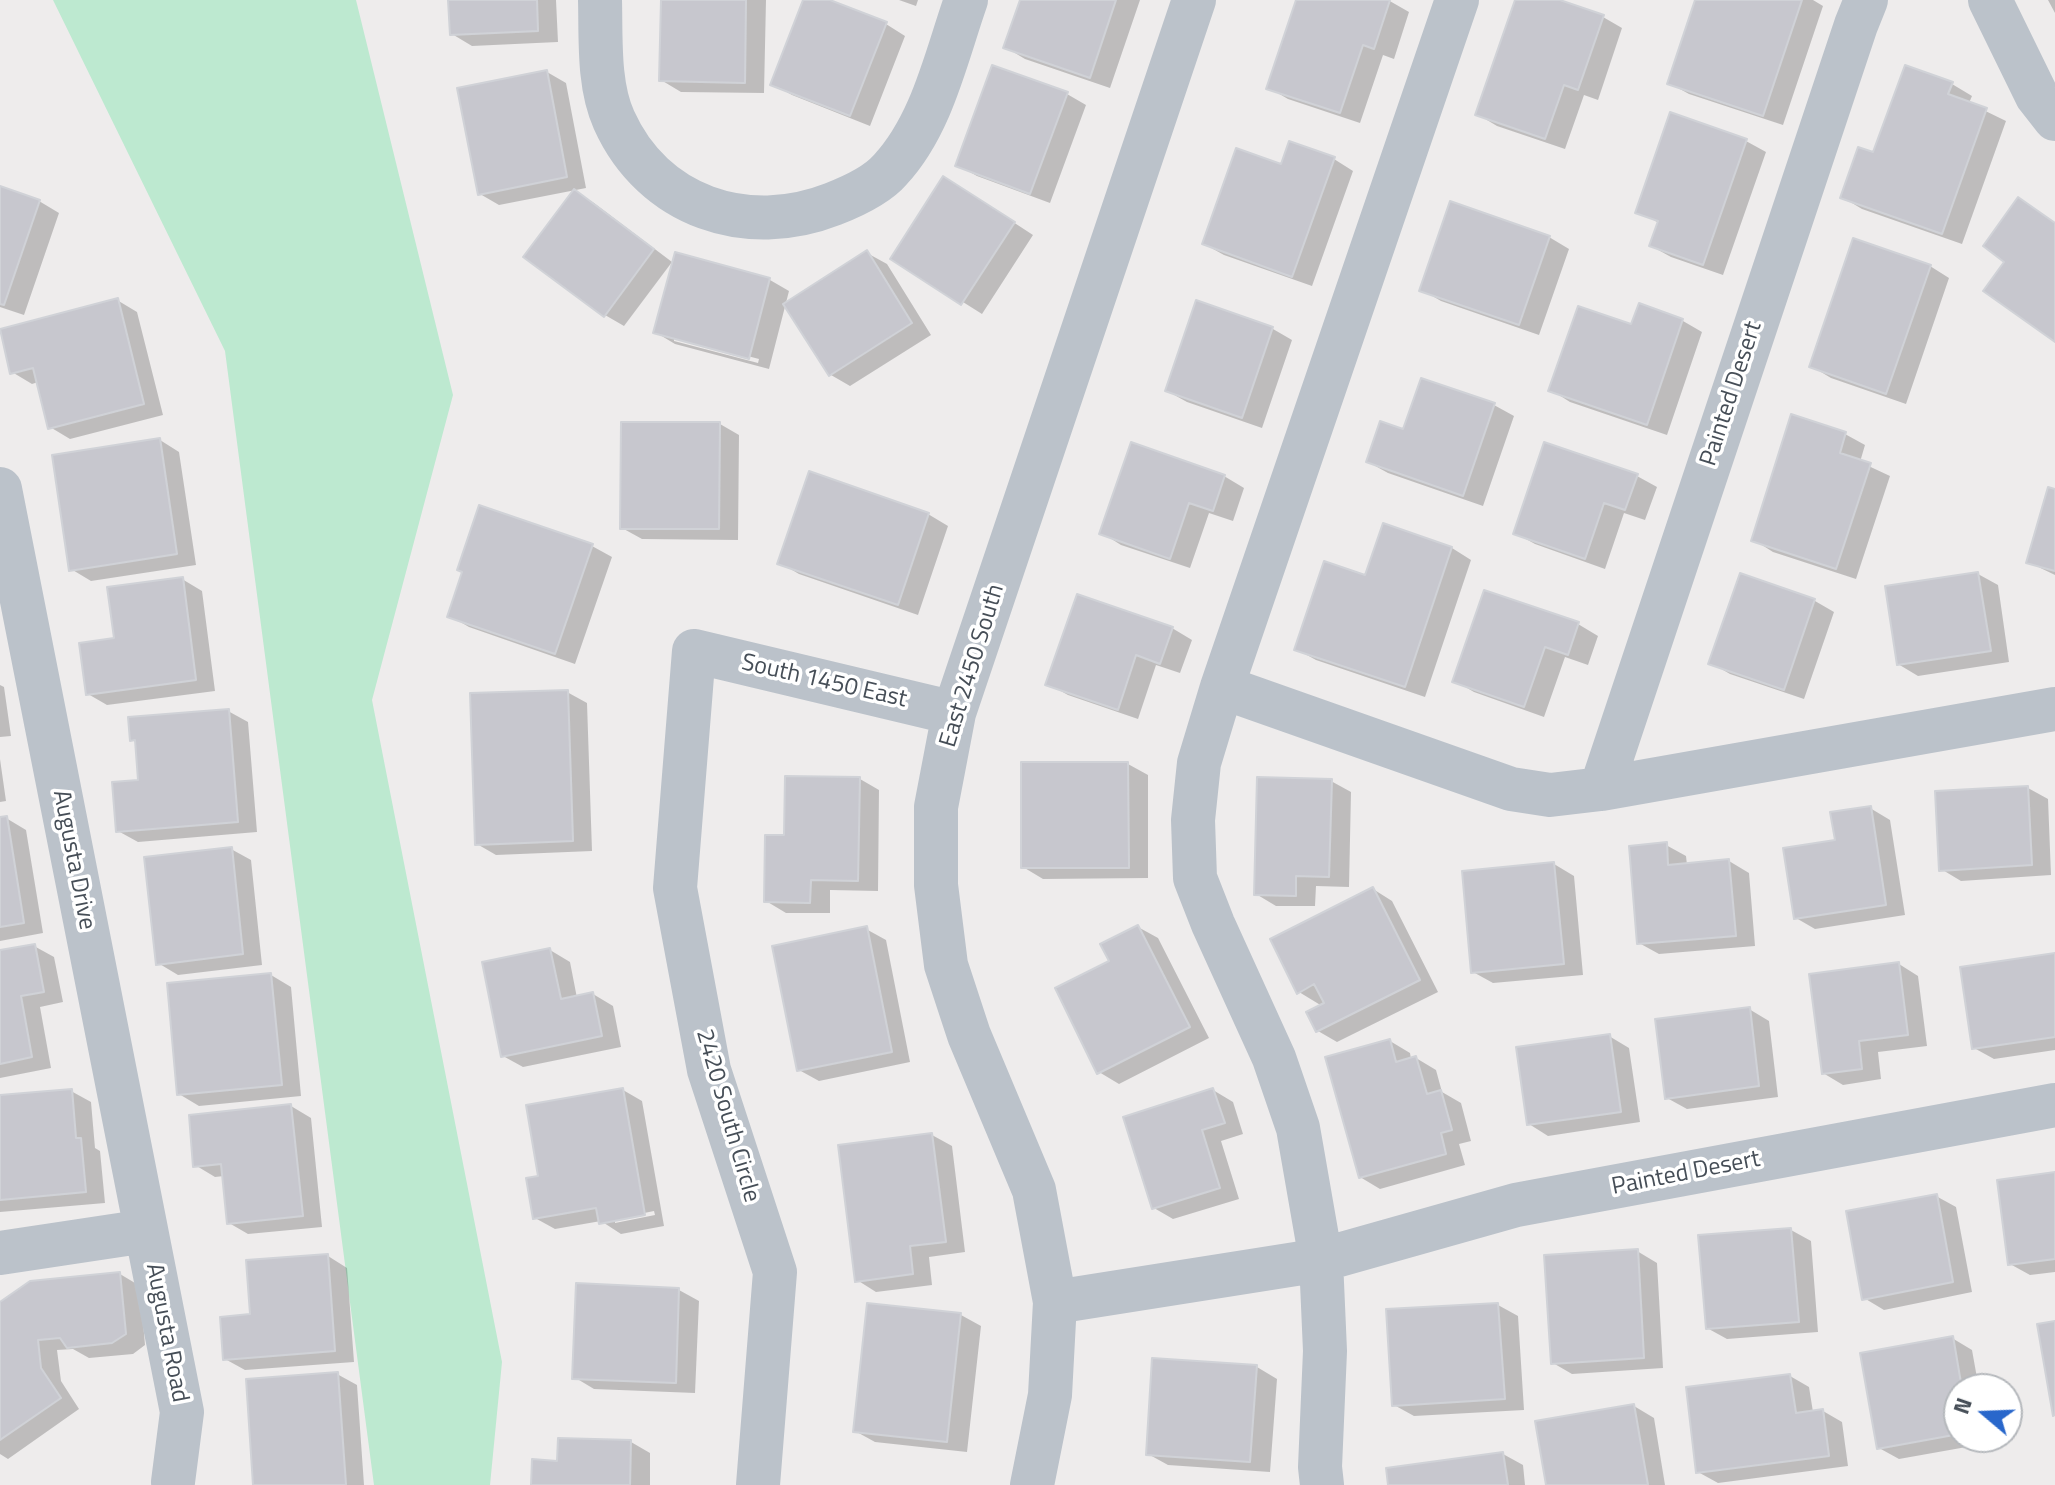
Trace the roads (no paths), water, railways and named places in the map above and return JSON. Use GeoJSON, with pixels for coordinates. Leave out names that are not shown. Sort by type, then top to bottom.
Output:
{"type":"FeatureCollection","features":[{"type":"Feature","properties":{"kind":"street"},"geometry":{"type":"LineString","coordinates":[[600,0],[601,65],[613,119],[637,159],[667,187],[713,211],[758,220],[806,215],[848,198],[889,172],[922,126],[966,0]]}},
{"type":"Feature","properties":{"kind":"street","name":"East 2450 South"},"geometry":{"type":"LineString","coordinates":[[1032,1485],[1050,1395],[1055,1302],[1034,1190],[969,1035],[946,965],[936,885],[936,807],[954,713],[1194,0]]}},
{"type":"Feature","properties":{"kind":"street"},"geometry":{"type":"LineString","coordinates":[[1322,1485],[1320,1467],[1325,1351],[1321,1260],[1298,1128],[1274,1058],[1195,878],[1193,820],[1199,763],[1222,687],[1457,0]]}},
{"type":"Feature","properties":{"kind":"street","name":"Painted Desert"},"geometry":{"type":"LineString","coordinates":[[1601,789],[1866,0]]}},
{"type":"Feature","properties":{"kind":"street"},"geometry":{"type":"LineString","coordinates":[[1990,0],[2037,96],[2055,119]]}},
{"type":"Feature","properties":{"kind":"street","name":"Augusta Drive"},"geometry":{"type":"LineString","coordinates":[[0,489],[146,1231]]}},
{"type":"Feature","properties":{"kind":"street","name":"South 1450 East"},"geometry":{"type":"LineString","coordinates":[[694,651],[954,713]]}},
{"type":"Feature","properties":{"kind":"street","name":"2420 South Circle"},"geometry":{"type":"LineString","coordinates":[[694,651],[675,888],[709,1070],[775,1272],[758,1485]]}},
{"type":"Feature","properties":{"kind":"street"},"geometry":{"type":"LineString","coordinates":[[1222,687],[1511,789],[1550,795],[1601,789],[2055,709]]}},
{"type":"Feature","properties":{"kind":"street","name":"Painted Desert"},"geometry":{"type":"LineString","coordinates":[[1055,1302],[1321,1260],[1516,1205],[2055,1105]]}},
{"type":"Feature","properties":{"kind":"street"},"geometry":{"type":"LineString","coordinates":[[0,1253],[146,1231]]}},
{"type":"Feature","properties":{"kind":"street","name":"Augusta Road"},"geometry":{"type":"LineString","coordinates":[[146,1231],[182,1412],[173,1482]]}}]}
